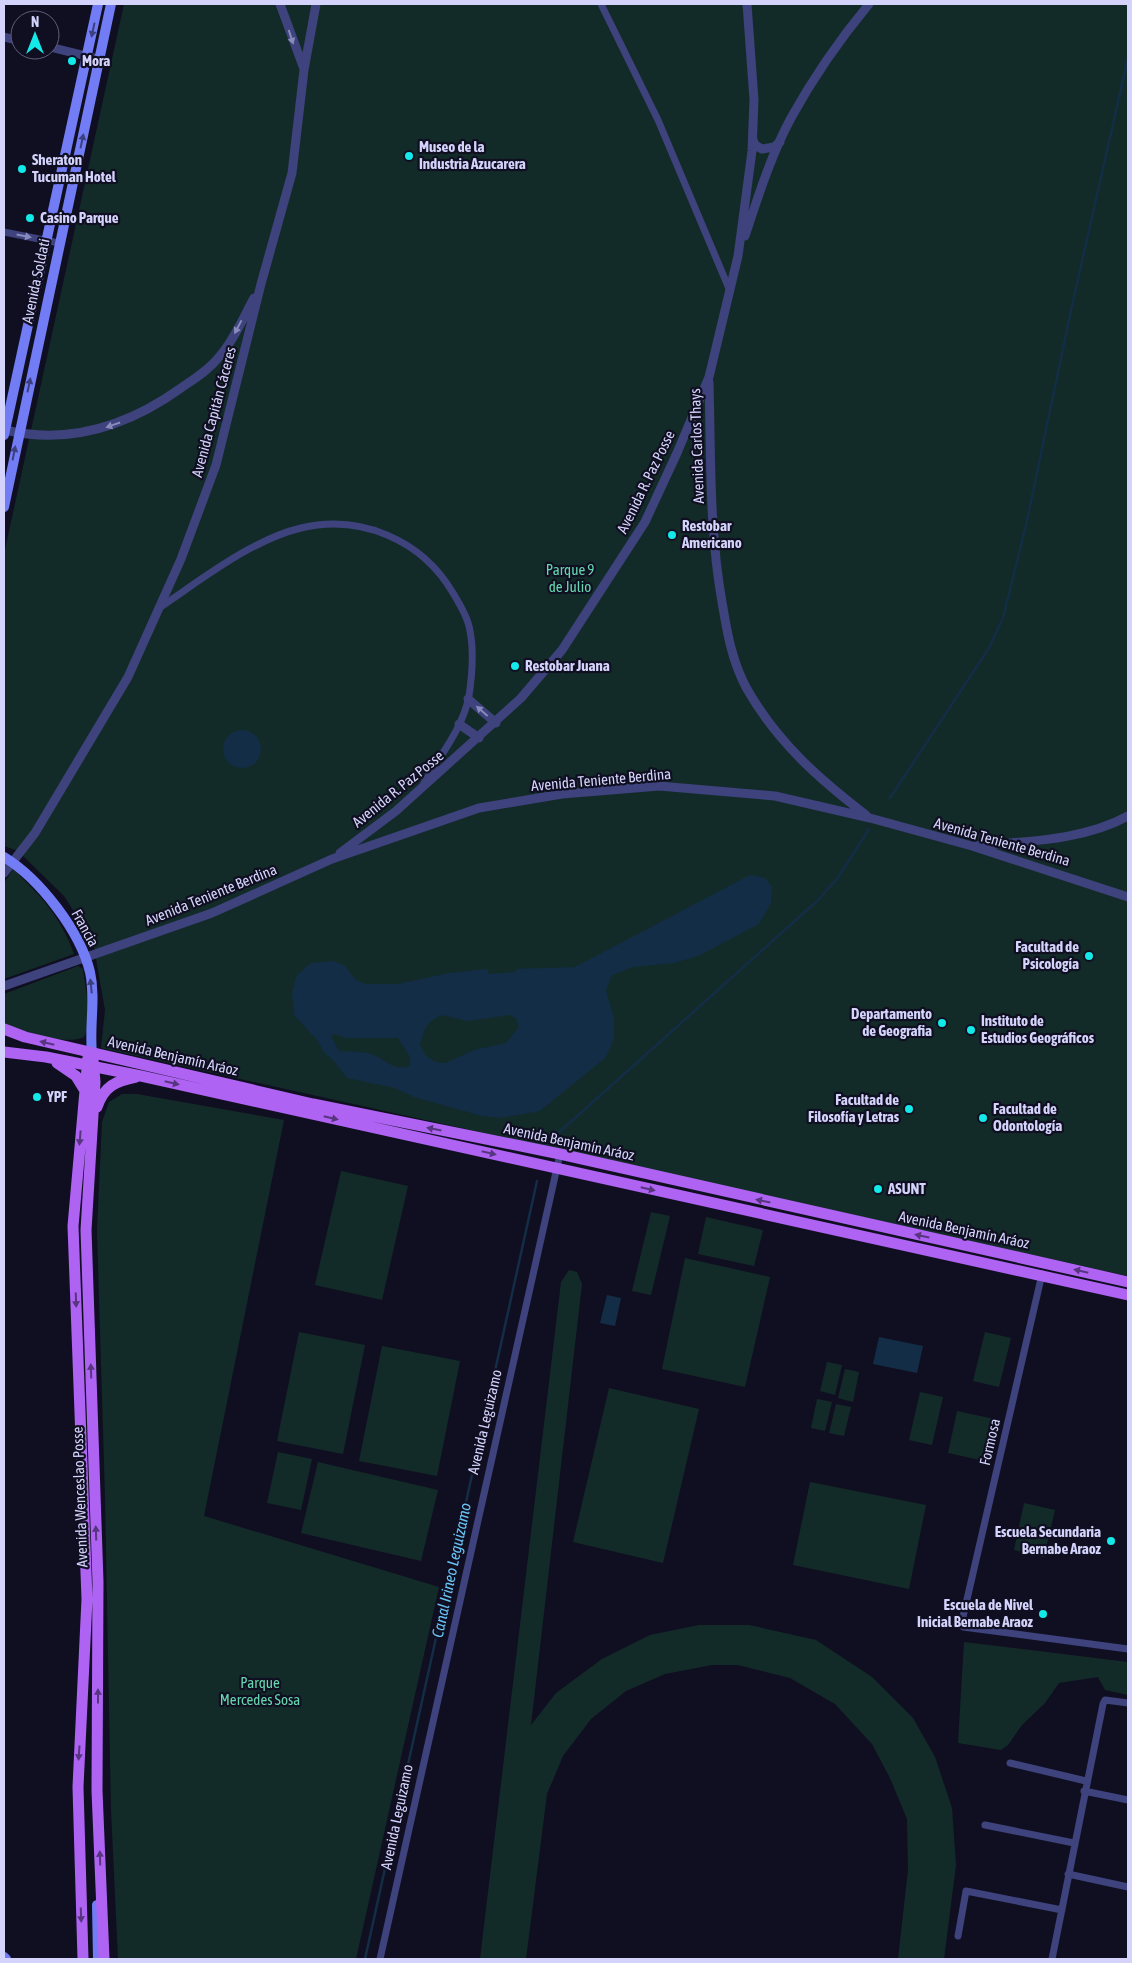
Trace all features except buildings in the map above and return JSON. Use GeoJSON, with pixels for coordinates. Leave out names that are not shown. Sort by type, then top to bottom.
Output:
{"type":"FeatureCollection","features":[{"type":"Feature","properties":{"kind":"main road","name":"Avenida Soldati"},"geometry":{"type":"LineString","coordinates":[[4,431],[98,4]]}},
{"type":"Feature","properties":{"kind":"main road","name":"Avenida Soldati"},"geometry":{"type":"LineString","coordinates":[[4,507],[18,433],[111,4]]}},
{"type":"Feature","properties":{"kind":"main road","name":"Francia"},"geometry":{"type":"LineString","coordinates":[[7,860],[29,877],[50,900],[69,928],[85,958],[90,973],[93,1006],[91,1035]]}},
{"type":"Feature","properties":{"kind":"main road","name":"Avenida Benjamín Aráoz"},"geometry":{"type":"LineString","coordinates":[[4,1029],[25,1037],[313,1104],[560,1154],[1128,1282]]}},
{"type":"Feature","properties":{"kind":"main road","name":"Avenida Wenceslao Posse"},"geometry":{"type":"LineString","coordinates":[[91,1035],[92,1053],[90,1065],[93,1118],[86,1230],[98,1582],[97,1791],[104,1959]]}},
{"type":"Feature","properties":{"kind":"main road","name":"Avenida Benjamín Aráoz"},"geometry":{"type":"LineString","coordinates":[[4,1052],[90,1065],[1128,1294]]}},
{"type":"Feature","properties":{"kind":"main road"},"geometry":{"type":"LineString","coordinates":[[46,1057],[72,1072],[84,1089]]}},
{"type":"Feature","properties":{"kind":"main road"},"geometry":{"type":"LineString","coordinates":[[82,1959],[78,1787],[87,1599],[73,1226],[84,1089],[90,1065]]}},
{"type":"Feature","properties":{"kind":"main road"},"geometry":{"type":"LineString","coordinates":[[93,1118],[100,1097],[108,1086],[122,1080],[141,1076]]}},
{"type":"Feature","properties":{"kind":"main road"},"geometry":{"type":"LineString","coordinates":[[98,1959],[97,1904],[101,1883]]}},
{"type":"Feature","properties":{"kind":"street"},"geometry":{"type":"LineString","coordinates":[[280,4],[304,70]]}},
{"type":"Feature","properties":{"kind":"street","name":"Avenida Capitán Cáceres"},"geometry":{"type":"LineString","coordinates":[[4,873],[7,860],[35,833],[128,677],[181,559],[216,465],[261,284],[292,173],[304,70],[316,4]]}},
{"type":"Feature","properties":{"kind":"street"},"geometry":{"type":"LineString","coordinates":[[601,4],[658,120],[730,292]]}},
{"type":"Feature","properties":{"kind":"street","name":"Avenida R. Paz Posse"},"geometry":{"type":"LineString","coordinates":[[332,859],[419,792],[496,723],[537,681],[562,650],[622,559],[649,513],[709,377],[738,256],[752,139],[754,91],[747,4]]}},
{"type":"Feature","properties":{"kind":"street"},"geometry":{"type":"LineString","coordinates":[[738,256],[768,170],[791,119],[852,25],[869,4]]}},
{"type":"Feature","properties":{"kind":"street"},"geometry":{"type":"LineString","coordinates":[[60,49],[98,59]]}},
{"type":"Feature","properties":{"kind":"street"},"geometry":{"type":"LineString","coordinates":[[752,139],[755,145],[762,149],[774,147],[780,142]]}},
{"type":"Feature","properties":{"kind":"street"},"geometry":{"type":"LineString","coordinates":[[4,232],[59,243]]}},
{"type":"Feature","properties":{"kind":"street"},"geometry":{"type":"LineString","coordinates":[[4,431],[77,435],[127,421],[170,396],[204,372],[219,357],[232,340],[261,284]]}},
{"type":"Feature","properties":{"kind":"street","name":"Avenida Carlos Thays"},"geometry":{"type":"LineString","coordinates":[[709,377],[714,560],[728,641],[747,689],[774,730],[819,779],[870,818]]}},
{"type":"Feature","properties":{"kind":"street"},"geometry":{"type":"LineString","coordinates":[[159,608],[255,547],[301,528],[344,523],[374,529],[401,541],[427,559],[446,582],[461,606],[470,631],[472,659],[468,699],[459,724],[419,792]]}},
{"type":"Feature","properties":{"kind":"street"},"geometry":{"type":"LineString","coordinates":[[468,699],[496,723]]}},
{"type":"Feature","properties":{"kind":"street"},"geometry":{"type":"LineString","coordinates":[[459,724],[479,738]]}},
{"type":"Feature","properties":{"kind":"street","name":"Avenida Teniente Berdina"},"geometry":{"type":"LineString","coordinates":[[4,986],[212,913],[332,859],[479,808],[562,794],[632,788],[669,787],[775,796],[870,818],[972,846],[1128,897]]}},
{"type":"Feature","properties":{"kind":"street"},"geometry":{"type":"LineString","coordinates":[[972,846],[1070,836],[1116,823],[1128,816]]}},
{"type":"Feature","properties":{"kind":"street","name":"Avenida Leguizamo"},"geometry":{"type":"LineString","coordinates":[[380,1959],[560,1154]]}},
{"type":"Feature","properties":{"kind":"street","name":"Formosa"},"geometry":{"type":"LineString","coordinates":[[1045,1263],[962,1620],[963,1627],[1128,1649]]}},
{"type":"Feature","properties":{"kind":"street"},"geometry":{"type":"LineString","coordinates":[[1052,1959],[1102,1704],[1105,1700],[1128,1703]]}},
{"type":"Feature","properties":{"kind":"street"},"geometry":{"type":"LineString","coordinates":[[1010,1763],[1086,1781]]}},
{"type":"Feature","properties":{"kind":"street"},"geometry":{"type":"LineString","coordinates":[[1084,1791],[1128,1800]]}},
{"type":"Feature","properties":{"kind":"street"},"geometry":{"type":"LineString","coordinates":[[985,1824],[1074,1843]]}},
{"type":"Feature","properties":{"kind":"street"},"geometry":{"type":"LineString","coordinates":[[1068,1874],[1128,1887]]}},
{"type":"Feature","properties":{"kind":"street"},"geometry":{"type":"LineString","coordinates":[[958,1936],[966,1891],[1062,1910]]}},
{"type":"Feature","properties":{"kind":"green space","name":"Parque 9 de Julio"},"geometry":{"type":"Polygon","coordinates":[[[124,4],[1128,4],[1128,1276],[101,1048],[105,1010],[93,941],[64,896],[18,851],[4,846],[4,554],[124,4]]]}},
{"type":"Feature","properties":{"kind":"green space"},"geometry":{"type":"Polygon","coordinates":[[[13,869],[33,888],[49,908],[63,929],[74,954],[4,979],[4,883],[13,869]]]}},
{"type":"Feature","properties":{"kind":"green space"},"geometry":{"type":"Polygon","coordinates":[[[78,966],[83,969],[88,1004],[87,1031],[84,1037],[66,1040],[55,1039],[4,1024],[4,994],[78,966]]]}},
{"type":"Feature","properties":{"kind":"green space","name":"Parque Mercedes Sosa"},"geometry":{"type":"Polygon","coordinates":[[[122,1094],[137,1094],[284,1120],[204,1516],[439,1587],[356,1959],[118,1959],[111,1809],[105,1496],[97,1230],[102,1122],[109,1102],[122,1094]]]}},
{"type":"Feature","properties":{"kind":"green space"},"geometry":{"type":"Polygon","coordinates":[[[341,1171],[408,1186],[382,1300],[315,1285],[341,1171]]]}},
{"type":"Feature","properties":{"kind":"green space"},"geometry":{"type":"Polygon","coordinates":[[[651,1212],[670,1216],[651,1295],[632,1291],[651,1212]]]}},
{"type":"Feature","properties":{"kind":"green space"},"geometry":{"type":"Polygon","coordinates":[[[706,1217],[763,1230],[754,1266],[698,1254],[706,1217]]]}},
{"type":"Feature","properties":{"kind":"green space"},"geometry":{"type":"Polygon","coordinates":[[[685,1258],[770,1277],[745,1387],[662,1369],[685,1258]]]}},
{"type":"Feature","properties":{"kind":"green space"},"geometry":{"type":"Polygon","coordinates":[[[569,1270],[577,1272],[582,1284],[531,1725],[556,1693],[602,1659],[650,1635],[699,1625],[749,1625],[816,1640],[872,1677],[913,1718],[935,1757],[952,1808],[956,1865],[944,1959],[898,1959],[908,1870],[907,1819],[890,1778],[872,1744],[835,1704],[790,1678],[738,1665],[712,1665],[665,1674],[626,1691],[591,1719],[563,1756],[547,1794],[526,1959],[480,1959],[561,1282],[569,1270]]]}},
{"type":"Feature","properties":{"kind":"green space"},"geometry":{"type":"Polygon","coordinates":[[[299,1332],[365,1345],[343,1454],[277,1441],[299,1332]]]}},
{"type":"Feature","properties":{"kind":"green space"},"geometry":{"type":"Polygon","coordinates":[[[985,1332],[1011,1338],[999,1387],[973,1381],[985,1332]]]}},
{"type":"Feature","properties":{"kind":"green space"},"geometry":{"type":"Polygon","coordinates":[[[382,1346],[460,1361],[437,1476],[359,1461],[382,1346]]]}},
{"type":"Feature","properties":{"kind":"green space"},"geometry":{"type":"Polygon","coordinates":[[[827,1362],[842,1365],[835,1395],[820,1391],[827,1362]]]}},
{"type":"Feature","properties":{"kind":"green space"},"geometry":{"type":"Polygon","coordinates":[[[845,1369],[859,1372],[853,1402],[838,1398],[845,1369]]]}},
{"type":"Feature","properties":{"kind":"green space"},"geometry":{"type":"Polygon","coordinates":[[[609,1388],[699,1409],[663,1563],[573,1542],[609,1388]]]}},
{"type":"Feature","properties":{"kind":"green space"},"geometry":{"type":"Polygon","coordinates":[[[920,1392],[943,1397],[932,1445],[909,1440],[920,1392]]]}},
{"type":"Feature","properties":{"kind":"green space"},"geometry":{"type":"Polygon","coordinates":[[[817,1399],[832,1402],[825,1431],[811,1428],[817,1399]]]}},
{"type":"Feature","properties":{"kind":"green space"},"geometry":{"type":"Polygon","coordinates":[[[836,1404],[851,1407],[844,1436],[829,1433],[836,1404]]]}},
{"type":"Feature","properties":{"kind":"green space"},"geometry":{"type":"Polygon","coordinates":[[[957,1411],[999,1420],[989,1462],[948,1453],[957,1411]]]}},
{"type":"Feature","properties":{"kind":"green space"},"geometry":{"type":"Polygon","coordinates":[[[278,1452],[312,1459],[301,1510],[267,1503],[278,1452]]]}},
{"type":"Feature","properties":{"kind":"green space"},"geometry":{"type":"Polygon","coordinates":[[[318,1462],[438,1490],[421,1561],[301,1533],[318,1462]]]}},
{"type":"Feature","properties":{"kind":"green space"},"geometry":{"type":"Polygon","coordinates":[[[810,1482],[926,1505],[909,1589],[793,1565],[810,1482]]]}},
{"type":"Feature","properties":{"kind":"green space"},"geometry":{"type":"Polygon","coordinates":[[[1024,1503],[1055,1510],[1044,1557],[1014,1550],[1024,1503]]]}},
{"type":"Feature","properties":{"kind":"green space"},"geometry":{"type":"Polygon","coordinates":[[[964,1642],[1128,1662],[1128,1695],[1105,1690],[1098,1677],[1059,1683],[1045,1703],[1022,1725],[1008,1745],[1001,1750],[958,1743],[964,1642]]]}},
{"type":"Feature","properties":{"kind":"water"},"geometry":{"type":"Polygon","coordinates":[[[242,730],[256,735],[261,749],[256,763],[242,768],[228,763],[223,749],[228,735],[242,730]]]}},
{"type":"Feature","properties":{"kind":"water"},"geometry":{"type":"Polygon","coordinates":[[[750,875],[765,878],[772,887],[771,903],[759,924],[698,956],[674,963],[632,967],[611,976],[606,991],[614,1018],[614,1039],[605,1058],[540,1111],[500,1118],[482,1116],[414,1097],[395,1088],[347,1078],[333,1060],[324,1053],[318,1041],[294,1015],[292,993],[297,975],[311,963],[333,961],[344,965],[356,980],[365,984],[398,984],[449,973],[487,969],[489,974],[515,972],[517,969],[575,967],[750,875]],[[442,1015],[432,1020],[426,1027],[420,1045],[426,1056],[436,1062],[446,1063],[474,1050],[506,1043],[519,1027],[516,1018],[509,1015],[468,1021],[442,1015]],[[335,1034],[331,1036],[339,1051],[367,1053],[394,1066],[410,1066],[410,1057],[398,1038],[345,1038],[335,1034]]]}},
{"type":"Feature","properties":{"kind":"water"},"geometry":{"type":"Polygon","coordinates":[[[607,1295],[621,1298],[615,1326],[600,1323],[607,1295]]]}},
{"type":"Feature","properties":{"kind":"water"},"geometry":{"type":"Polygon","coordinates":[[[879,1337],[923,1346],[917,1373],[873,1364],[879,1337]]]}},
{"type":"Feature","properties":{"kind":"waterway"},"geometry":{"type":"LineString","coordinates":[[890,798],[989,648],[1003,618],[1026,525],[1073,301],[1128,58]]}},
{"type":"Feature","properties":{"kind":"waterway"},"geometry":{"type":"LineString","coordinates":[[545,1145],[816,902],[837,879],[869,829]]}},
{"type":"Feature","properties":{"kind":"waterway","name":"Canal Irineo Leguizamo"},"geometry":{"type":"LineString","coordinates":[[365,1959],[537,1181]]}},
{"type":"Feature","properties":{"kind":"place","name":"Mora"},"geometry":{"type":"Point","coordinates":[72,61]}},
{"type":"Feature","properties":{"kind":"place","name":"Museo de la Industria Azucarera"},"geometry":{"type":"Point","coordinates":[409,156]}},
{"type":"Feature","properties":{"kind":"place","name":"Sheraton Tucuman Hotel"},"geometry":{"type":"Point","coordinates":[22,169]}},
{"type":"Feature","properties":{"kind":"place","name":"Casino Parque"},"geometry":{"type":"Point","coordinates":[30,218]}},
{"type":"Feature","properties":{"kind":"place","name":"Restobar Americano"},"geometry":{"type":"Point","coordinates":[672,535]}},
{"type":"Feature","properties":{"kind":"place","name":"Restobar Juana"},"geometry":{"type":"Point","coordinates":[515,666]}},
{"type":"Feature","properties":{"kind":"place","name":"Facultad de Psicología"},"geometry":{"type":"Point","coordinates":[1089,956]}},
{"type":"Feature","properties":{"kind":"place","name":"Departamento de Geografia"},"geometry":{"type":"Point","coordinates":[942,1023]}},
{"type":"Feature","properties":{"kind":"place","name":"Instituto de Estudios Geográficos"},"geometry":{"type":"Point","coordinates":[971,1030]}},
{"type":"Feature","properties":{"kind":"place","name":"YPF"},"geometry":{"type":"Point","coordinates":[37,1097]}},
{"type":"Feature","properties":{"kind":"place","name":"Facultad de Filosofía y Letras"},"geometry":{"type":"Point","coordinates":[909,1109]}},
{"type":"Feature","properties":{"kind":"place","name":"Facultad de Odontología"},"geometry":{"type":"Point","coordinates":[983,1118]}},
{"type":"Feature","properties":{"kind":"place","name":"ASUNT"},"geometry":{"type":"Point","coordinates":[878,1189]}},
{"type":"Feature","properties":{"kind":"place","name":"Escuela Secundaria Bernabe Araoz"},"geometry":{"type":"Point","coordinates":[1111,1541]}},
{"type":"Feature","properties":{"kind":"place","name":"Escuela de Nivel Inicial Bernabe Araoz"},"geometry":{"type":"Point","coordinates":[1043,1614]}}]}
